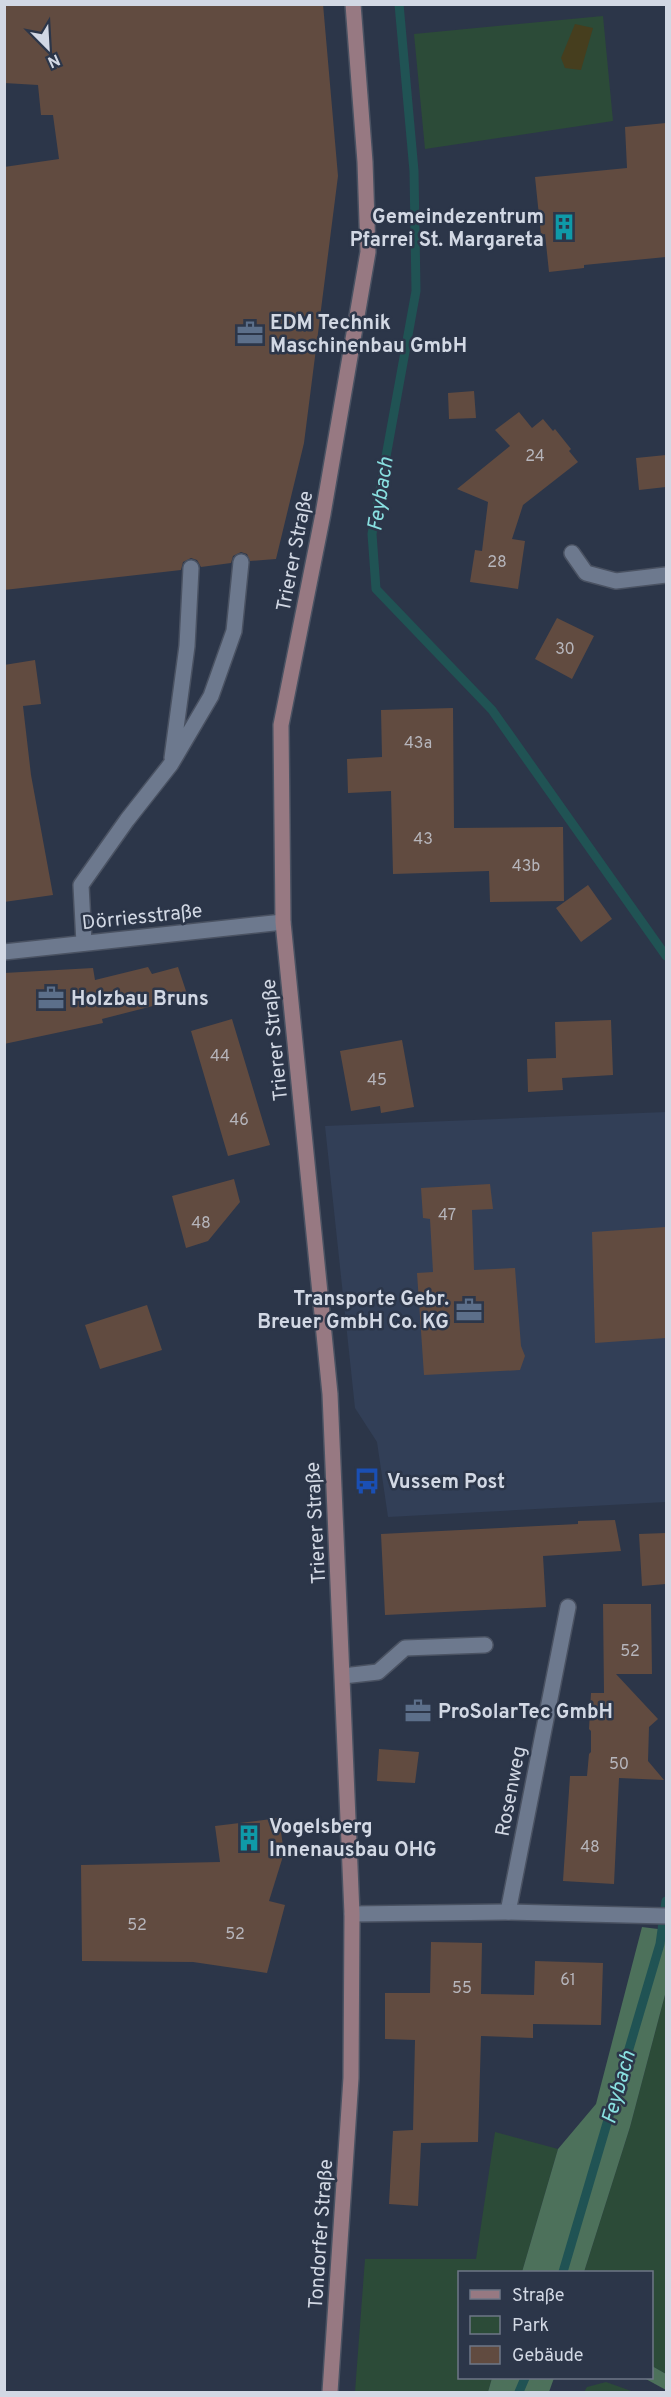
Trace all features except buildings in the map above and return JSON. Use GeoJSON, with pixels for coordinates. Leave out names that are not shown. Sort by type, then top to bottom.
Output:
{"type":"FeatureCollection","features":[{"type":"Feature","properties":{"kind":"main road","name":"Trierer Straße"},"geometry":{"type":"LineString","coordinates":[[351,2078],[352,1914],[330,1394],[283,922],[281,725],[323,514],[368,252],[365,162],[353,4]]}},
{"type":"Feature","properties":{"kind":"main road","name":"Tondorfer Straße"},"geometry":{"type":"LineString","coordinates":[[330,2392],[351,2078]]}},
{"type":"Feature","properties":{"kind":"street"},"geometry":{"type":"LineString","coordinates":[[572,553],[586,573],[615,581],[666,575]]}},
{"type":"Feature","properties":{"kind":"street"},"geometry":{"type":"LineString","coordinates":[[84,943],[81,885],[126,820],[171,764],[212,696],[234,631],[241,562]]}},
{"type":"Feature","properties":{"kind":"street"},"geometry":{"type":"LineString","coordinates":[[171,764],[187,646],[191,568]]}},
{"type":"Feature","properties":{"kind":"street","name":"Dörriesstraße"},"geometry":{"type":"LineString","coordinates":[[4,952],[283,922]]}},
{"type":"Feature","properties":{"kind":"street","name":"Rosenweg"},"geometry":{"type":"LineString","coordinates":[[508,1912],[568,1607]]}},
{"type":"Feature","properties":{"kind":"street"},"geometry":{"type":"LineString","coordinates":[[343,1677],[378,1672],[405,1648],[485,1645]]}},
{"type":"Feature","properties":{"kind":"street"},"geometry":{"type":"LineString","coordinates":[[352,1914],[508,1912],[666,1916]]}},
{"type":"Feature","properties":{"kind":"shaded area","name":"Transporte Gebr. Breuer GmbH Co. KG"},"geometry":{"type":"Polygon","coordinates":[[[666,1112],[666,1502],[388,1517],[377,1442],[355,1408],[325,1126],[666,1112]]]}},
{"type":"Feature","properties":{"kind":"green space"},"geometry":{"type":"Polygon","coordinates":[[[603,16],[613,121],[425,149],[414,34],[603,16]]]}},
{"type":"Feature","properties":{"kind":"green space"},"geometry":{"type":"Polygon","coordinates":[[[642,1927],[666,1930],[666,1991],[630,2127],[584,2271],[522,2271],[558,2149],[596,2104],[642,1927]]]}},
{"type":"Feature","properties":{"kind":"green space"},"geometry":{"type":"Polygon","coordinates":[[[666,1991],[666,2374],[653,2367],[653,2271],[584,2271],[630,2127],[666,1991]]]}},
{"type":"Feature","properties":{"kind":"green space"},"geometry":{"type":"Polygon","coordinates":[[[495,2132],[558,2149],[522,2271],[458,2271],[458,2379],[492,2379],[488,2392],[355,2392],[365,2259],[476,2259],[495,2132]]]}},
{"type":"Feature","properties":{"kind":"green space"},"geometry":{"type":"Polygon","coordinates":[[[653,2367],[666,2374],[666,2390],[646,2379],[653,2379],[653,2367]]]}},
{"type":"Feature","properties":{"kind":"green space"},"geometry":{"type":"Polygon","coordinates":[[[492,2379],[554,2379],[549,2392],[488,2392],[492,2379]]]}},
{"type":"Feature","properties":{"kind":"green space"},"geometry":{"type":"Polygon","coordinates":[[[606,2382],[634,2392],[584,2392],[587,2387],[606,2382]]]}},
{"type":"Feature","properties":{"kind":"sand"},"geometry":{"type":"Polygon","coordinates":[[[575,24],[593,28],[581,70],[565,68],[561,58],[575,24]]]}},
{"type":"Feature","properties":{"kind":"waterway","name":"Feybach"},"geometry":{"type":"LineString","coordinates":[[399,4],[414,171],[416,291],[372,534],[376,589],[492,710],[666,956]]}},
{"type":"Feature","properties":{"kind":"waterway","name":"Feybach"},"geometry":{"type":"LineString","coordinates":[[563,2271],[660,1944],[666,1901]]}},
{"type":"Feature","properties":{"kind":"waterway","name":"Feybach"},"geometry":{"type":"LineString","coordinates":[[519,2392],[525,2379]]}},
{"type":"Feature","properties":{"kind":"place","name":"Gemeindezentrum Pfarrei St. Margareta"},"geometry":{"type":"Point","coordinates":[564,227]}},
{"type":"Feature","properties":{"kind":"place","name":"EDM Technik Maschinenbau GmbH"},"geometry":{"type":"Point","coordinates":[250,333]}},
{"type":"Feature","properties":{"kind":"place","name":"Holzbau Bruns"},"geometry":{"type":"Point","coordinates":[51,998]}},
{"type":"Feature","properties":{"kind":"place","name":"Transporte Gebr. Breuer GmbH Co. KG"},"geometry":{"type":"Point","coordinates":[469,1310]}},
{"type":"Feature","properties":{"kind":"place","name":"Vussem Post"},"geometry":{"type":"Point","coordinates":[367,1481]}},
{"type":"Feature","properties":{"kind":"place","name":"ProSolarTec GmbH"},"geometry":{"type":"Point","coordinates":[418,1711]}},
{"type":"Feature","properties":{"kind":"place","name":"Vogelsberg Innenausbau OHG"},"geometry":{"type":"Point","coordinates":[249,1838]}}]}
